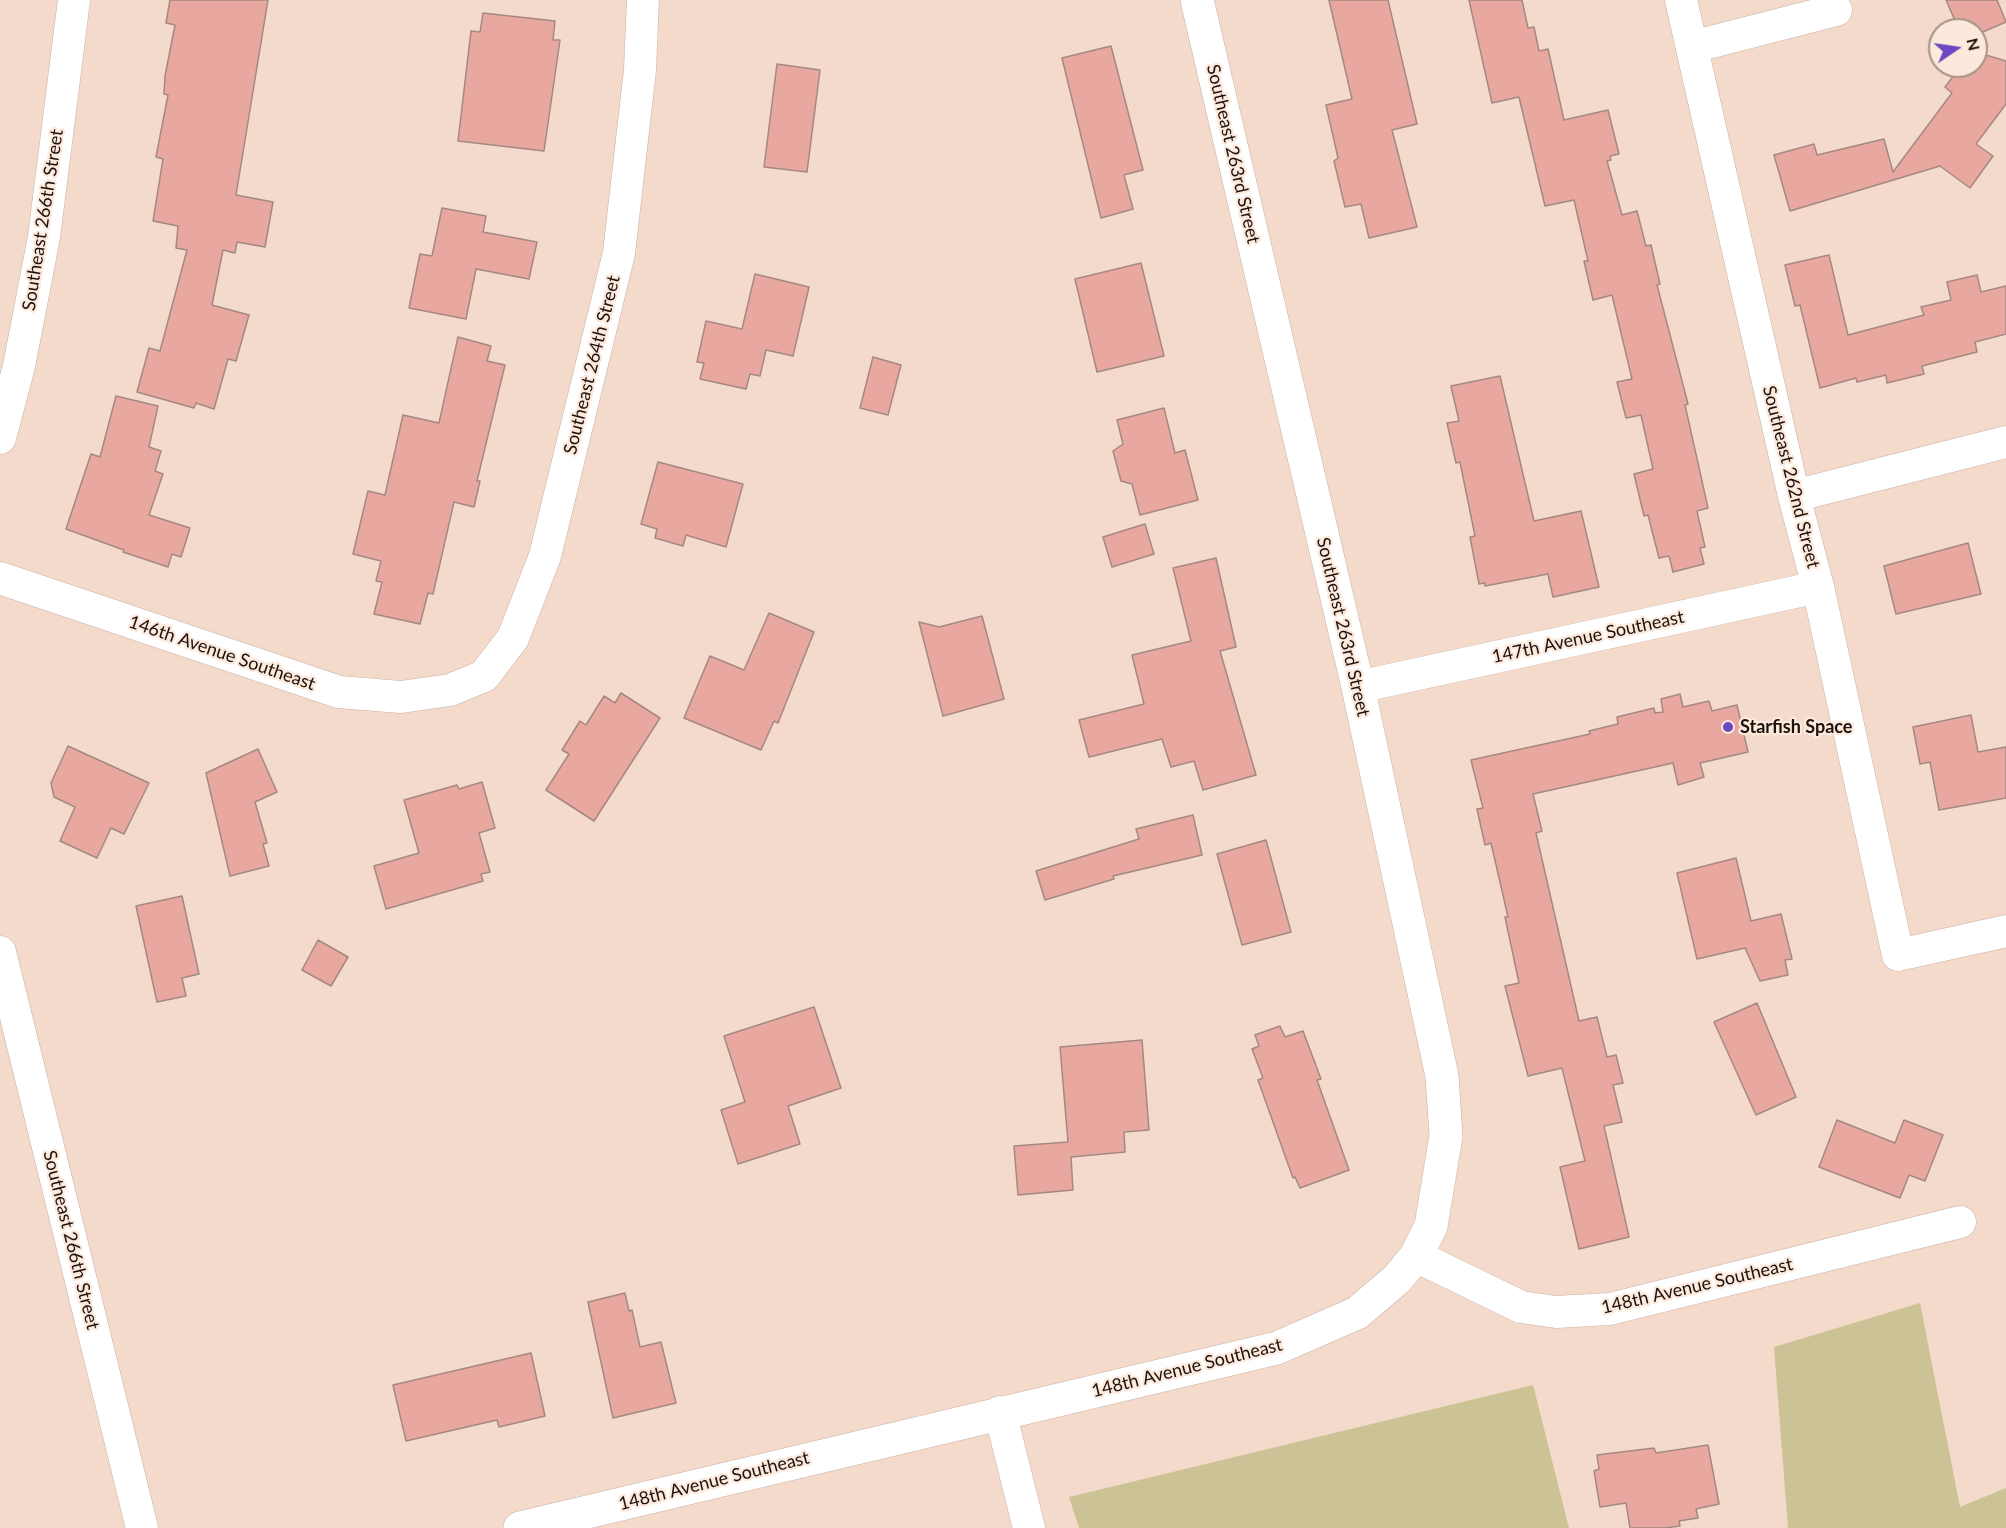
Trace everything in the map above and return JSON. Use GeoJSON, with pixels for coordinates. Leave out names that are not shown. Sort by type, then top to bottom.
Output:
{"type":"FeatureCollection","features":[{"type":"Feature","properties":{"kind":"street","name":"Southeast 266th Street"},"geometry":{"type":"LineString","coordinates":[[0,438],[18,366],[44,237],[74,0]]}},
{"type":"Feature","properties":{"kind":"street","name":"Southeast 264th Street"},"geometry":{"type":"LineString","coordinates":[[450,690],[484,676],[513,638],[545,556],[619,253],[640,70],[643,0]]}},
{"type":"Feature","properties":{"kind":"street","name":"Southeast 263rd Street"},"geometry":{"type":"LineString","coordinates":[[1197,0],[1358,687],[1442,1076],[1446,1136],[1439,1189],[1431,1226],[1416,1256]]}},
{"type":"Feature","properties":{"kind":"street","name":"Southeast 262nd Street"},"geometry":{"type":"LineString","coordinates":[[1681,0],[1794,496],[1818,587],[1898,955],[2006,931]]}},
{"type":"Feature","properties":{"kind":"street"},"geometry":{"type":"LineString","coordinates":[[1692,47],[1836,10]]}},
{"type":"Feature","properties":{"kind":"street"},"geometry":{"type":"LineString","coordinates":[[1794,496],[2006,442]]}},
{"type":"Feature","properties":{"kind":"street","name":"146th Avenue Southeast"},"geometry":{"type":"LineString","coordinates":[[0,578],[339,692],[401,697],[450,690]]}},
{"type":"Feature","properties":{"kind":"street","name":"147th Avenue Southeast"},"geometry":{"type":"LineString","coordinates":[[1358,687],[1818,587]]}},
{"type":"Feature","properties":{"kind":"street","name":"Southeast 266th Street"},"geometry":{"type":"LineString","coordinates":[[0,952],[142,1528]]}},
{"type":"Feature","properties":{"kind":"street","name":"148th Avenue Southeast"},"geometry":{"type":"LineString","coordinates":[[520,1528],[1000,1412],[1277,1348],[1357,1313],[1397,1279],[1416,1256],[1521,1307],[1556,1312],[1610,1309],[1960,1222]]}},
{"type":"Feature","properties":{"kind":"street"},"geometry":{"type":"LineString","coordinates":[[1000,1412],[1029,1528]]}},
{"type":"Feature","properties":{"kind":"shaded area"},"geometry":{"type":"Polygon","coordinates":[[[1920,1303],[1960,1507],[2006,1488],[2006,1528],[1788,1528],[1774,1347],[1920,1303]]]}},
{"type":"Feature","properties":{"kind":"shaded area"},"geometry":{"type":"Polygon","coordinates":[[[1533,1385],[1569,1528],[1079,1528],[1069,1497],[1533,1385]]]}},
{"type":"Feature","properties":{"kind":"building"},"geometry":{"type":"Polygon","coordinates":[[[170,0],[268,0],[236,195],[273,202],[265,247],[237,242],[235,253],[223,250],[212,305],[249,315],[236,361],[228,359],[214,409],[196,403],[194,408],[137,392],[149,348],[160,351],[187,250],[176,248],[178,226],[153,221],[163,159],[156,157],[168,95],[164,94],[165,76],[175,25],[166,23],[170,0]]]}},
{"type":"Feature","properties":{"kind":"building"},"geometry":{"type":"Polygon","coordinates":[[[1329,0],[1388,0],[1417,124],[1392,130],[1417,227],[1369,238],[1361,204],[1345,207],[1334,161],[1338,158],[1326,105],[1352,99],[1329,0]]]}},
{"type":"Feature","properties":{"kind":"building"},"geometry":{"type":"Polygon","coordinates":[[[1469,0],[1522,0],[1528,28],[1534,27],[1539,51],[1548,49],[1564,120],[1608,110],[1619,154],[1610,156],[1611,160],[1607,161],[1622,215],[1637,211],[1646,246],[1651,245],[1660,284],[1657,285],[1688,404],[1685,405],[1708,508],[1697,511],[1705,547],[1700,548],[1704,564],[1673,572],[1669,556],[1659,558],[1648,515],[1644,516],[1634,474],[1653,469],[1641,415],[1626,418],[1617,382],[1632,379],[1612,295],[1593,300],[1584,261],[1588,261],[1574,200],[1545,206],[1519,97],[1492,103],[1469,0]]]}},
{"type":"Feature","properties":{"kind":"building"},"geometry":{"type":"Polygon","coordinates":[[[1946,0],[1997,0],[2006,22],[1988,30],[1988,18],[1954,18],[1946,0]]]}},
{"type":"Feature","properties":{"kind":"building"},"geometry":{"type":"Polygon","coordinates":[[[483,13],[555,21],[553,40],[560,40],[544,151],[458,141],[471,31],[480,32],[483,13]]]}},
{"type":"Feature","properties":{"kind":"building"},"geometry":{"type":"Polygon","coordinates":[[[1111,46],[1143,170],[1124,175],[1133,209],[1101,218],[1062,58],[1111,46]]]}},
{"type":"Feature","properties":{"kind":"building"},"geometry":{"type":"Polygon","coordinates":[[[1988,56],[2006,61],[2006,104],[1976,144],[1993,156],[1970,188],[1940,166],[1790,211],[1774,155],[1814,144],[1817,155],[1884,139],[1893,172],[1952,93],[1945,87],[1952,78],[1988,78],[1988,56]]]}},
{"type":"Feature","properties":{"kind":"building"},"geometry":{"type":"Polygon","coordinates":[[[777,64],[820,70],[807,172],[764,167],[777,64]]]}},
{"type":"Feature","properties":{"kind":"building"},"geometry":{"type":"Polygon","coordinates":[[[442,208],[486,216],[483,232],[537,242],[529,279],[476,269],[466,319],[409,308],[420,254],[432,256],[442,208]]]}},
{"type":"Feature","properties":{"kind":"building"},"geometry":{"type":"Polygon","coordinates":[[[1829,255],[1848,335],[1924,315],[1921,307],[1951,300],[1947,282],[1977,275],[1981,292],[2006,286],[2006,334],[1975,342],[1977,352],[1922,366],[1924,374],[1887,383],[1886,375],[1857,382],[1856,378],[1820,388],[1800,305],[1795,306],[1785,265],[1829,255]]]}},
{"type":"Feature","properties":{"kind":"building"},"geometry":{"type":"Polygon","coordinates":[[[1141,263],[1164,356],[1097,372],[1075,279],[1141,263]]]}},
{"type":"Feature","properties":{"kind":"building"},"geometry":{"type":"Polygon","coordinates":[[[755,274],[809,287],[793,356],[766,350],[760,376],[750,374],[746,389],[700,379],[704,363],[697,362],[706,321],[742,329],[755,274]]]}},
{"type":"Feature","properties":{"kind":"building"},"geometry":{"type":"Polygon","coordinates":[[[458,337],[491,346],[487,361],[505,365],[477,481],[480,481],[474,507],[454,502],[433,594],[428,593],[420,624],[374,614],[382,582],[376,581],[381,561],[353,554],[368,491],[385,495],[403,415],[439,423],[458,337]]]}},
{"type":"Feature","properties":{"kind":"building"},"geometry":{"type":"Polygon","coordinates":[[[873,357],[901,365],[888,415],[860,408],[873,357]]]}},
{"type":"Feature","properties":{"kind":"building"},"geometry":{"type":"Polygon","coordinates":[[[1500,376],[1534,521],[1581,511],[1599,587],[1553,597],[1548,574],[1485,586],[1485,583],[1479,584],[1470,537],[1475,536],[1460,462],[1456,463],[1447,423],[1459,421],[1451,386],[1500,376]]]}},
{"type":"Feature","properties":{"kind":"building"},"geometry":{"type":"Polygon","coordinates":[[[116,396],[158,406],[149,447],[161,451],[155,471],[163,474],[149,515],[190,528],[181,557],[172,554],[168,567],[66,529],[91,454],[100,457],[116,396]]]}},
{"type":"Feature","properties":{"kind":"building"},"geometry":{"type":"Polygon","coordinates":[[[1164,408],[1175,453],[1185,450],[1198,500],[1140,515],[1132,484],[1121,481],[1113,451],[1123,444],[1117,420],[1164,408]]]}},
{"type":"Feature","properties":{"kind":"building"},"geometry":{"type":"Polygon","coordinates":[[[658,462],[743,484],[726,547],[686,535],[683,546],[655,538],[657,529],[641,524],[658,462]]]}},
{"type":"Feature","properties":{"kind":"building"},"geometry":{"type":"Polygon","coordinates":[[[1145,524],[1154,554],[1112,567],[1103,537],[1145,524]]]}},
{"type":"Feature","properties":{"kind":"building"},"geometry":{"type":"Polygon","coordinates":[[[1968,543],[1981,594],[1896,614],[1884,566],[1968,543]]]}},
{"type":"Feature","properties":{"kind":"building"},"geometry":{"type":"Polygon","coordinates":[[[1216,558],[1236,647],[1220,651],[1256,775],[1203,790],[1194,761],[1171,767],[1162,739],[1089,757],[1079,720],[1144,704],[1132,655],[1191,641],[1173,568],[1216,558]]]}},
{"type":"Feature","properties":{"kind":"building"},"geometry":{"type":"Polygon","coordinates":[[[769,613],[814,632],[778,723],[774,721],[761,750],[684,718],[710,656],[744,670],[769,613]]]}},
{"type":"Feature","properties":{"kind":"building"},"geometry":{"type":"Polygon","coordinates":[[[982,616],[1004,699],[943,716],[919,622],[939,627],[982,616]]]}},
{"type":"Feature","properties":{"kind":"building"},"geometry":{"type":"Polygon","coordinates":[[[621,693],[660,718],[594,821],[546,790],[569,754],[562,750],[580,721],[586,725],[604,696],[615,703],[621,693]]]}},
{"type":"Feature","properties":{"kind":"building"},"geometry":{"type":"Polygon","coordinates":[[[1680,694],[1683,707],[1709,701],[1712,711],[1737,705],[1748,752],[1700,763],[1704,777],[1678,785],[1673,763],[1533,794],[1542,831],[1536,833],[1579,1021],[1597,1017],[1607,1057],[1616,1055],[1623,1083],[1613,1085],[1622,1122],[1604,1126],[1629,1237],[1579,1249],[1560,1167],[1585,1161],[1562,1068],[1528,1076],[1505,986],[1519,983],[1505,917],[1508,917],[1491,843],[1485,845],[1477,809],[1483,808],[1471,760],[1590,734],[1589,731],[1618,724],[1617,717],[1654,708],[1655,713],[1663,712],[1661,699],[1680,694]]]}},
{"type":"Feature","properties":{"kind":"building"},"geometry":{"type":"Polygon","coordinates":[[[1971,715],[1978,752],[2006,747],[2006,798],[1939,810],[1930,762],[1920,764],[1913,727],[1971,715]]]}},
{"type":"Feature","properties":{"kind":"building"},"geometry":{"type":"Polygon","coordinates":[[[68,746],[149,783],[124,834],[111,828],[97,858],[60,841],[75,807],[54,797],[51,783],[68,746]]]}},
{"type":"Feature","properties":{"kind":"building"},"geometry":{"type":"Polygon","coordinates":[[[258,749],[277,792],[255,802],[267,843],[263,844],[269,866],[230,876],[206,773],[258,749]]]}},
{"type":"Feature","properties":{"kind":"building"},"geometry":{"type":"Polygon","coordinates":[[[482,782],[495,828],[479,833],[490,872],[481,874],[483,881],[386,909],[374,866],[419,853],[404,800],[457,785],[459,789],[482,782]]]}},
{"type":"Feature","properties":{"kind":"building"},"geometry":{"type":"Polygon","coordinates":[[[1193,815],[1202,855],[1113,876],[1114,879],[1045,900],[1036,871],[1139,839],[1136,829],[1193,815]]]}},
{"type":"Feature","properties":{"kind":"building"},"geometry":{"type":"Polygon","coordinates":[[[1266,840],[1291,932],[1242,945],[1217,854],[1266,840]]]}},
{"type":"Feature","properties":{"kind":"building"},"geometry":{"type":"Polygon","coordinates":[[[1736,858],[1751,921],[1781,914],[1792,959],[1785,960],[1788,975],[1760,981],[1745,948],[1697,959],[1677,873],[1736,858]]]}},
{"type":"Feature","properties":{"kind":"building"},"geometry":{"type":"Polygon","coordinates":[[[182,896],[199,974],[182,978],[186,996],[157,1002],[136,906],[182,896]]]}},
{"type":"Feature","properties":{"kind":"building"},"geometry":{"type":"Polygon","coordinates":[[[318,940],[348,957],[331,986],[302,970],[318,940]]]}},
{"type":"Feature","properties":{"kind":"building"},"geometry":{"type":"Polygon","coordinates":[[[1757,1003],[1796,1097],[1756,1115],[1714,1022],[1757,1003]]]}},
{"type":"Feature","properties":{"kind":"building"},"geometry":{"type":"Polygon","coordinates":[[[814,1007],[841,1088],[788,1106],[800,1144],[738,1164],[721,1110],[745,1102],[724,1036],[814,1007]]]}},
{"type":"Feature","properties":{"kind":"building"},"geometry":{"type":"Polygon","coordinates":[[[1280,1026],[1285,1037],[1303,1031],[1321,1079],[1317,1080],[1349,1170],[1300,1188],[1295,1177],[1293,1178],[1258,1080],[1263,1078],[1252,1049],[1259,1046],[1255,1035],[1280,1026]]]}},
{"type":"Feature","properties":{"kind":"building"},"geometry":{"type":"Polygon","coordinates":[[[1142,1040],[1149,1130],[1124,1132],[1125,1152],[1071,1157],[1073,1190],[1018,1195],[1014,1146],[1068,1142],[1060,1047],[1142,1040]]]}},
{"type":"Feature","properties":{"kind":"building"},"geometry":{"type":"Polygon","coordinates":[[[1837,1120],[1895,1143],[1904,1120],[1943,1135],[1925,1181],[1909,1175],[1900,1198],[1819,1167],[1837,1120]]]}},
{"type":"Feature","properties":{"kind":"building"},"geometry":{"type":"Polygon","coordinates":[[[625,1293],[629,1311],[632,1310],[640,1347],[661,1342],[676,1403],[613,1418],[588,1302],[625,1293]]]}},
{"type":"Feature","properties":{"kind":"building"},"geometry":{"type":"Polygon","coordinates":[[[531,1353],[545,1416],[499,1427],[497,1420],[406,1441],[393,1385],[531,1353]]]}},
{"type":"Feature","properties":{"kind":"building"},"geometry":{"type":"Polygon","coordinates":[[[1708,1445],[1719,1504],[1696,1509],[1698,1518],[1679,1521],[1680,1526],[1630,1528],[1626,1503],[1600,1507],[1594,1471],[1599,1469],[1597,1455],[1654,1448],[1656,1453],[1708,1445]]]}},
{"type":"Feature","properties":{"kind":"place","name":"Starfish Space"},"geometry":{"type":"Point","coordinates":[1728,727]}}]}
